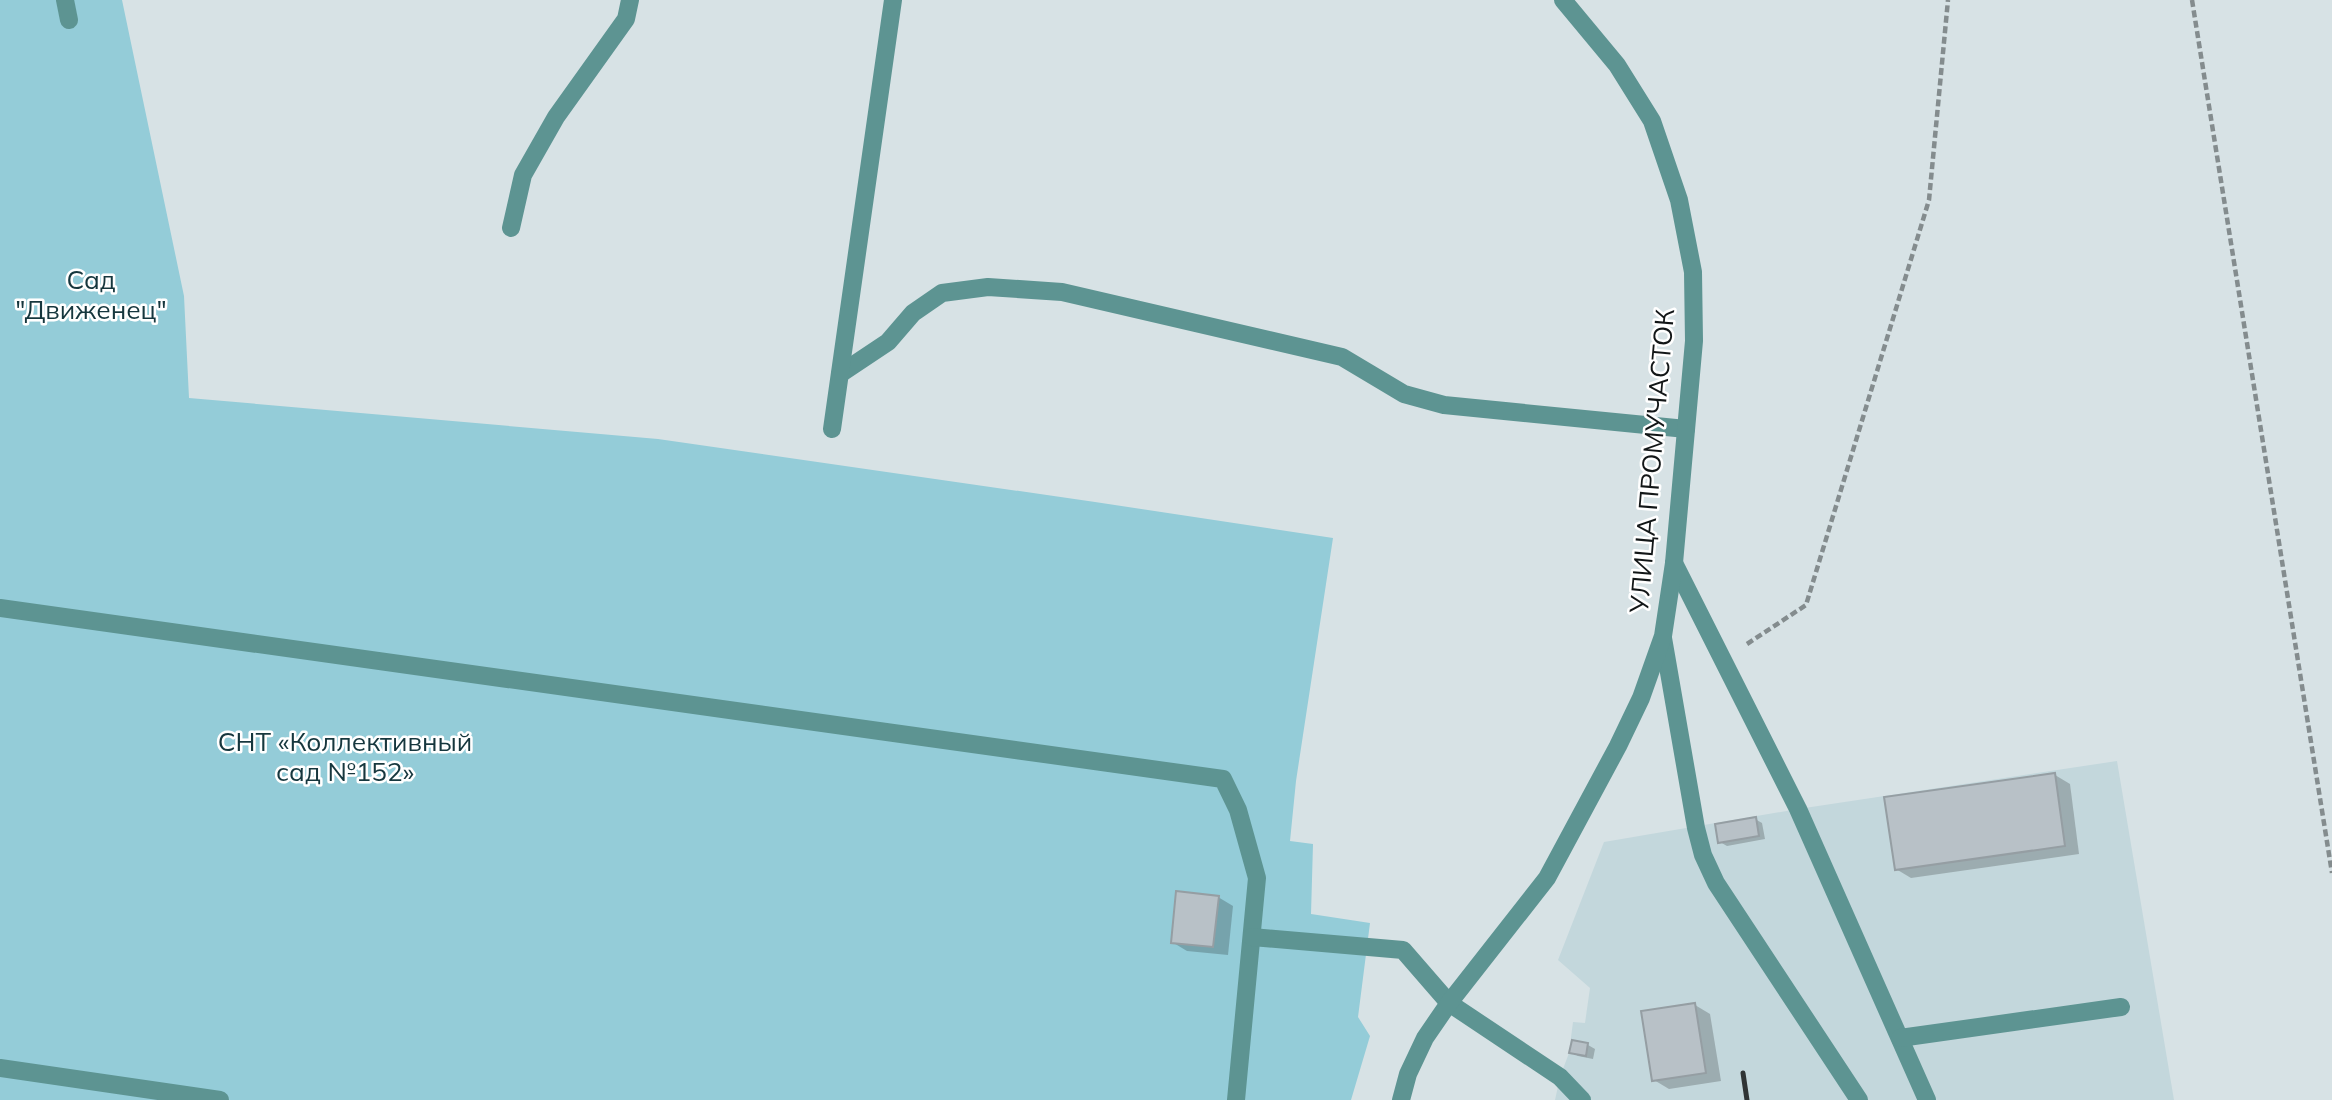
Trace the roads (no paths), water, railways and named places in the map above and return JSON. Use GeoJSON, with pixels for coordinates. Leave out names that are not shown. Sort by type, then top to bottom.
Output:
{"type":"FeatureCollection","features":[{"type":"Feature","properties":{"kind":"street"},"geometry":{"type":"LineString","coordinates":[[65,0],[69,20]]}},
{"type":"Feature","properties":{"kind":"street"},"geometry":{"type":"LineString","coordinates":[[511,228],[523,175],[556,117],[626,19],[630,0]]}},
{"type":"Feature","properties":{"kind":"street"},"geometry":{"type":"LineString","coordinates":[[832,429],[893,0]]}},
{"type":"Feature","properties":{"kind":"street","name":"УЛИЦА ПРОМУЧАСТОК"},"geometry":{"type":"LineString","coordinates":[[1401,1100],[1408,1074],[1425,1038],[1546,878],[1618,746],[1641,698],[1663,636],[1674,563],[1694,341],[1693,272],[1679,200],[1652,121],[1616,65],[1563,0]]}},
{"type":"Feature","properties":{"kind":"street"},"geometry":{"type":"LineString","coordinates":[[840,374],[888,342],[913,313],[942,293],[988,287],[1062,292],[1342,357],[1404,394],[1444,405],[1686,429]]}},
{"type":"Feature","properties":{"kind":"street"},"geometry":{"type":"LineString","coordinates":[[1674,563],[1798,809],[1927,1100]]}},
{"type":"Feature","properties":{"kind":"street"},"geometry":{"type":"LineString","coordinates":[[0,608],[1223,779],[1238,810],[1257,878],[1236,1100]]}},
{"type":"Feature","properties":{"kind":"street"},"geometry":{"type":"LineString","coordinates":[[1663,636],[1703,855],[1716,883],[1859,1100]]}},
{"type":"Feature","properties":{"kind":"street"},"geometry":{"type":"LineString","coordinates":[[1252,937],[1403,950],[1449,1003],[1560,1077],[1582,1100]]}},
{"type":"Feature","properties":{"kind":"street"},"geometry":{"type":"LineString","coordinates":[[1900,1038],[2121,1007]]}},
{"type":"Feature","properties":{"kind":"street"},"geometry":{"type":"LineString","coordinates":[[0,1068],[220,1100]]}},
{"type":"Feature","properties":{"kind":"railway"},"geometry":{"type":"LineString","coordinates":[[1743,1073],[1747,1100]]}},
{"type":"Feature","properties":{"kind":"park label","name":"Сад \"Движенец\""},"geometry":{"type":"Point","coordinates":[91,295]}},
{"type":"Feature","properties":{"kind":"park label","name":"СНТ «Коллективный сад №152»"},"geometry":{"type":"Point","coordinates":[345,757]}}]}
